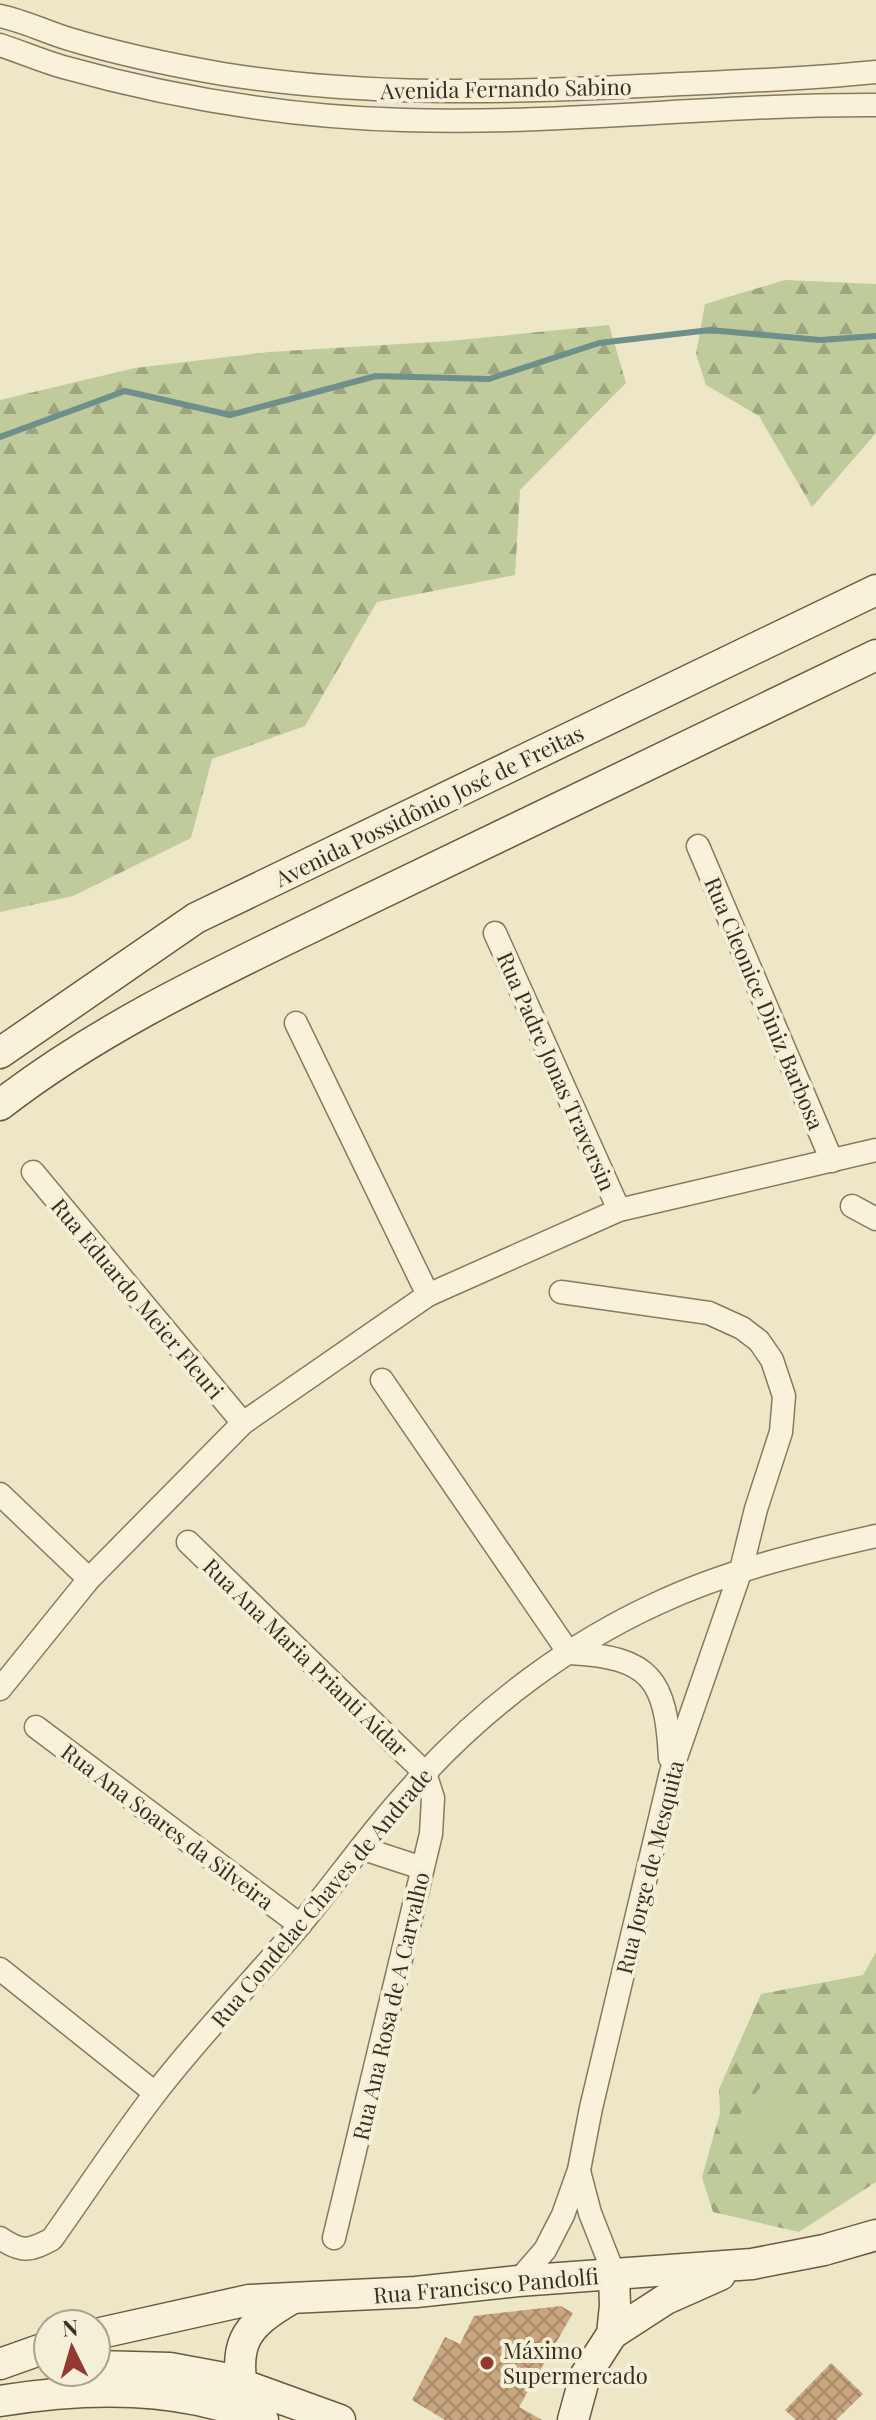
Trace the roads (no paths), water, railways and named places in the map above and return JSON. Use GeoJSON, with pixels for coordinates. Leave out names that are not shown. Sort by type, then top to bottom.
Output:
{"type":"FeatureCollection","features":[{"type":"Feature","properties":{"kind":"street","name":"Avenida Fernando Sabino"},"geometry":{"type":"LineString","coordinates":[[0,16],[68,39],[170,64],[282,82],[358,89],[464,93],[525,91],[824,78],[876,72]]}},
{"type":"Feature","properties":{"kind":"street","name":"Avenida Fernando Sabino"},"geometry":{"type":"LineString","coordinates":[[0,45],[59,66],[164,92],[340,117],[464,121],[876,105]]}},
{"type":"Feature","properties":{"kind":"street","name":"Avenida Possidônio José de Freitas"},"geometry":{"type":"LineString","coordinates":[[0,1053],[196,918],[876,590]]}},
{"type":"Feature","properties":{"kind":"street"},"geometry":{"type":"LineString","coordinates":[[0,1105],[81,1047],[132,1017],[430,869],[876,655]]}},
{"type":"Feature","properties":{"kind":"street","name":"Rua Cleonice Diniz Barbosa"},"geometry":{"type":"LineString","coordinates":[[698,846],[832,1161]]}},
{"type":"Feature","properties":{"kind":"street","name":"Rua Padre Jonas Traversin"},"geometry":{"type":"LineString","coordinates":[[495,933],[619,1210]]}},
{"type":"Feature","properties":{"kind":"street"},"geometry":{"type":"LineString","coordinates":[[296,1023],[428,1295]]}},
{"type":"Feature","properties":{"kind":"street"},"geometry":{"type":"LineString","coordinates":[[0,1689],[89,1579],[243,1423],[428,1295],[619,1210],[876,1150]]}},
{"type":"Feature","properties":{"kind":"street","name":"Rua Eduardo Meier Fleuri"},"geometry":{"type":"LineString","coordinates":[[33,1172],[243,1423]]}},
{"type":"Feature","properties":{"kind":"street"},"geometry":{"type":"LineString","coordinates":[[852,1206],[876,1219]]}},
{"type":"Feature","properties":{"kind":"street","name":"Rua Jorge de Mesquita"},"geometry":{"type":"LineString","coordinates":[[518,2281],[545,2250],[563,2215],[579,2170],[671,1772],[741,1570],[756,1509],[781,1432],[784,1396],[772,1360],[759,1341],[742,1328],[709,1313],[561,1292]]}},
{"type":"Feature","properties":{"kind":"street"},"geometry":{"type":"LineString","coordinates":[[382,1380],[569,1653],[629,1663],[645,1673],[658,1687],[668,1726],[671,1772]]}},
{"type":"Feature","properties":{"kind":"street"},"geometry":{"type":"LineString","coordinates":[[0,1494],[89,1579]]}},
{"type":"Feature","properties":{"kind":"street","name":"Rua Condelac Chaves de Andrade"},"geometry":{"type":"LineString","coordinates":[[2,2239],[20,2249],[33,2249],[52,2239],[155,2093],[300,1925],[425,1773],[500,1704],[569,1653],[655,1604],[741,1570],[876,1536]]}},
{"type":"Feature","properties":{"kind":"street","name":"Rua Ana Maria Prianti Aidar"},"geometry":{"type":"LineString","coordinates":[[188,1542],[425,1773]]}},
{"type":"Feature","properties":{"kind":"street","name":"Rua Ana Soares da Silveira"},"geometry":{"type":"LineString","coordinates":[[36,1727],[300,1925]]}},
{"type":"Feature","properties":{"kind":"street","name":"Rua Ana Rosa de A Carvalho"},"geometry":{"type":"LineString","coordinates":[[334,2238],[431,1834],[433,1798],[425,1773]]}},
{"type":"Feature","properties":{"kind":"street"},"geometry":{"type":"LineString","coordinates":[[361,1848],[422,1868]]}},
{"type":"Feature","properties":{"kind":"street"},"geometry":{"type":"LineString","coordinates":[[0,1969],[155,2093]]}},
{"type":"Feature","properties":{"kind":"street","name":"Rua Jorge de Mesquita"},"geometry":{"type":"LineString","coordinates":[[579,2170],[590,2213],[614,2274]]}},
{"type":"Feature","properties":{"kind":"street","name":"Rua Francisco Pandolfi"},"geometry":{"type":"LineString","coordinates":[[112,2330],[187,2311],[249,2300],[416,2292],[518,2281],[752,2264],[824,2250],[876,2235]]}},
{"type":"Feature","properties":{"kind":"street"},"geometry":{"type":"LineString","coordinates":[[573,2420],[585,2376],[612,2334],[666,2299],[698,2283],[752,2264]]}},
{"type":"Feature","properties":{"kind":"street"},"geometry":{"type":"LineString","coordinates":[[612,2334],[614,2274]]}},
{"type":"Feature","properties":{"kind":"street"},"geometry":{"type":"LineString","coordinates":[[251,2418],[241,2383],[239,2355],[249,2330],[264,2314],[291,2299]]}},
{"type":"Feature","properties":{"kind":"street"},"geometry":{"type":"LineString","coordinates":[[0,2364],[32,2353]]}},
{"type":"Feature","properties":{"kind":"street"},"geometry":{"type":"LineString","coordinates":[[112,2366],[170,2368],[241,2383],[340,2420]]}},
{"type":"Feature","properties":{"kind":"street"},"geometry":{"type":"LineString","coordinates":[[0,2372],[32,2369]]}},
{"type":"Feature","properties":{"kind":"street"},"geometry":{"type":"LineString","coordinates":[[0,2401],[118,2390],[216,2403],[251,2418]]}},
{"type":"Feature","properties":{"kind":"waterway"},"geometry":{"type":"LineString","coordinates":[[0,437],[125,391],[230,415],[376,376],[489,379],[599,343],[710,330],[820,340],[876,336]]}},
{"type":"Feature","properties":{"kind":"place","name":"Máximo Supermercado"},"geometry":{"type":"Point","coordinates":[487,2363]}}]}
